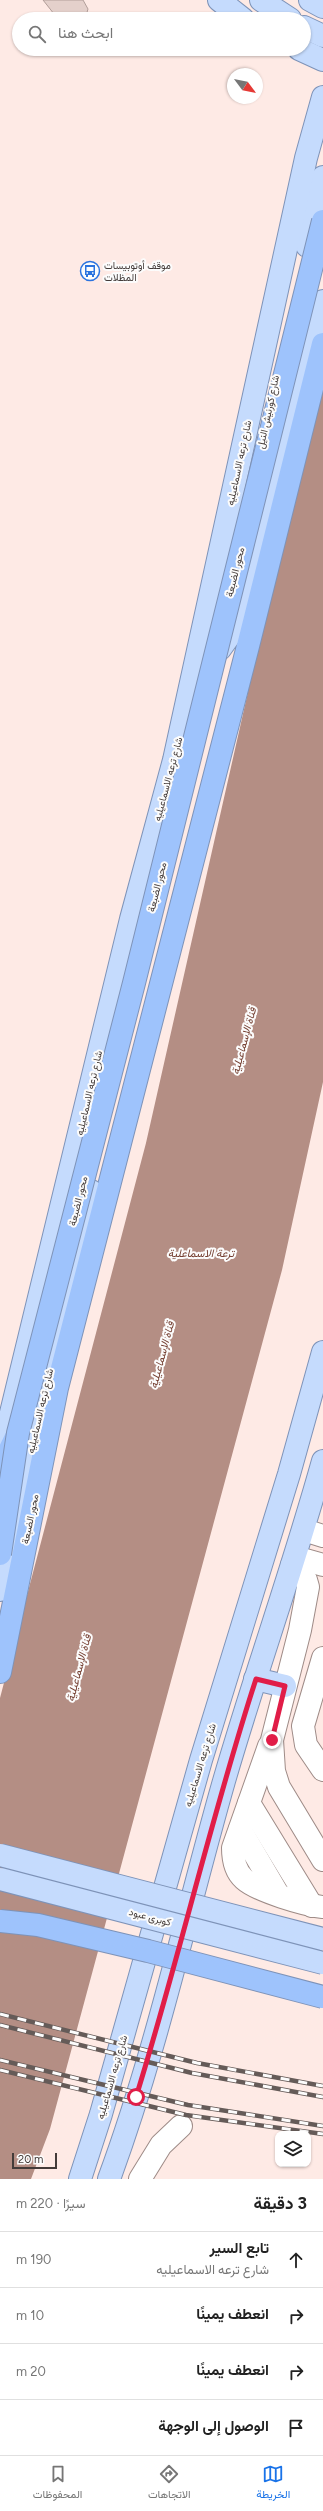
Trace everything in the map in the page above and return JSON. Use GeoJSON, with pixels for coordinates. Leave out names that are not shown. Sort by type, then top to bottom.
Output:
{"type":"FeatureCollection","features":[{"type":"Feature","properties":{"kind":"highway","name":"محور الضبعة"},"geometry":{"type":"LineString","coordinates":[[0,1554],[18,1433],[132,990],[323,221]]}},
{"type":"Feature","properties":{"kind":"highway","name":"محور الضبعة"},"geometry":{"type":"LineString","coordinates":[[0,1672],[57,1388],[248,646],[323,344]]}},
{"type":"Feature","properties":{"kind":"highway"},"geometry":{"type":"LineString","coordinates":[[0,1470],[18,1433]]}},
{"type":"Feature","properties":{"kind":"highway"},"geometry":{"type":"LineString","coordinates":[[0,1921],[38,1925],[148,1951],[323,1997]]}},
{"type":"Feature","properties":{"kind":"main road"},"geometry":{"type":"LineString","coordinates":[[219,0],[234,12]]}},
{"type":"Feature","properties":{"kind":"main road"},"geometry":{"type":"LineString","coordinates":[[261,0],[279,12]]}},
{"type":"Feature","properties":{"kind":"main road"},"geometry":{"type":"LineString","coordinates":[[310,0],[323,7]]}},
{"type":"Feature","properties":{"kind":"main road"},"geometry":{"type":"LineString","coordinates":[[311,30],[323,36]]}},
{"type":"Feature","properties":{"kind":"main road"},"geometry":{"type":"LineString","coordinates":[[311,54],[323,60]]}},
{"type":"Feature","properties":{"kind":"main road","name":"شارع ترعه الاسماعيليه"},"geometry":{"type":"LineString","coordinates":[[0,1458],[131,919],[174,760],[315,160],[323,97]]}},
{"type":"Feature","properties":{"kind":"main road","name":"شارع كورنيش النيل"},"geometry":{"type":"LineString","coordinates":[[220,649],[268,408],[323,177]]}},
{"type":"Feature","properties":{"kind":"main road"},"geometry":{"type":"LineString","coordinates":[[220,649],[233,631],[243,610],[323,300]]}},
{"type":"Feature","properties":{"kind":"main road","name":"شارع ترعه الاسماعيليه"},"geometry":{"type":"LineString","coordinates":[[0,1590],[123,1051],[220,649]]}},
{"type":"Feature","properties":{"kind":"main road","name":"شارع ترعه الاسماعيليه"},"geometry":{"type":"LineString","coordinates":[[80,2179],[106,2098],[201,1760],[285,1489],[323,1352]]}},
{"type":"Feature","properties":{"kind":"main road"},"geometry":{"type":"LineString","coordinates":[[109,2179],[158,2027],[210,1832],[256,1679],[294,1561],[314,1533],[321,1474]]}},
{"type":"Feature","properties":{"kind":"main road"},"geometry":{"type":"LineString","coordinates":[[256,1679],[285,1686]]}},
{"type":"Feature","properties":{"kind":"main road"},"geometry":{"type":"LineString","coordinates":[[0,1855],[323,1939]]}},
{"type":"Feature","properties":{"kind":"main road","name":"كوبرى عبود"},"geometry":{"type":"LineString","coordinates":[[0,1879],[323,1963]]}},
{"type":"Feature","properties":{"kind":"lane"},"geometry":{"type":"LineString","coordinates":[[294,1561],[323,1565]]}},
{"type":"Feature","properties":{"kind":"lane"},"geometry":{"type":"LineString","coordinates":[[294,1561],[306,1580],[308,1587],[272,1740],[240,1829],[278,1894],[317,1906]]}},
{"type":"Feature","properties":{"kind":"lane"},"geometry":{"type":"LineString","coordinates":[[323,1658],[303,1726],[306,1745],[323,1770]]}},
{"type":"Feature","properties":{"kind":"lane"},"geometry":{"type":"LineString","coordinates":[[272,1740],[274,1771],[279,1787],[323,1860]]}},
{"type":"Feature","properties":{"kind":"lane"},"geometry":{"type":"LineString","coordinates":[[249,1803],[317,1906]]}},
{"type":"Feature","properties":{"kind":"lane"},"geometry":{"type":"LineString","coordinates":[[140,2179],[161,2145],[181,2126]]}},
{"type":"Feature","properties":{"kind":"water","name":"ترعة الاسماعلية"},"geometry":{"type":"Polygon","coordinates":[[[323,360],[323,1082],[282,1270],[50,2129],[31,2179],[0,2179],[0,1698],[146,1143],[323,360]]]}},
{"type":"Feature","properties":{"kind":"building"},"geometry":{"type":"Polygon","coordinates":[[[43,0],[83,0],[88,9],[87,12],[52,12],[43,0]]]}},
{"type":"Feature","properties":{"kind":"railway"},"geometry":{"type":"LineString","coordinates":[[0,2014],[197,2063],[323,2086]]}},
{"type":"Feature","properties":{"kind":"railway"},"geometry":{"type":"LineString","coordinates":[[0,2025],[192,2073],[323,2097]]}},
{"type":"Feature","properties":{"kind":"railway"},"geometry":{"type":"LineString","coordinates":[[0,2060],[188,2105],[323,2126]]}},
{"type":"Feature","properties":{"kind":"railway"},"geometry":{"type":"LineString","coordinates":[[0,2070],[186,2115],[323,2134]]}},
{"type":"Feature","properties":{"kind":"place","name":"موقف أوتوبيسات المظلات"},"geometry":{"type":"Point","coordinates":[90,271]}},
{"type":"Feature","properties":{"kind":"route"},"geometry":{"type":"LineString","coordinates":[[136,2097],[178,1956],[224,1780],[256,1679],[285,1686],[272,1740]]}},
{"type":"Feature","properties":{"kind":"water label","name":"قناة الإسماعيلية"},"geometry":{"type":"Point","coordinates":[244,1041]}},
{"type":"Feature","properties":{"kind":"water label","name":"قناة الإسماعيلية"},"geometry":{"type":"Point","coordinates":[162,1355]}},
{"type":"Feature","properties":{"kind":"water label","name":"قناة الإسماعيلية"},"geometry":{"type":"Point","coordinates":[79,1668]}}]}
